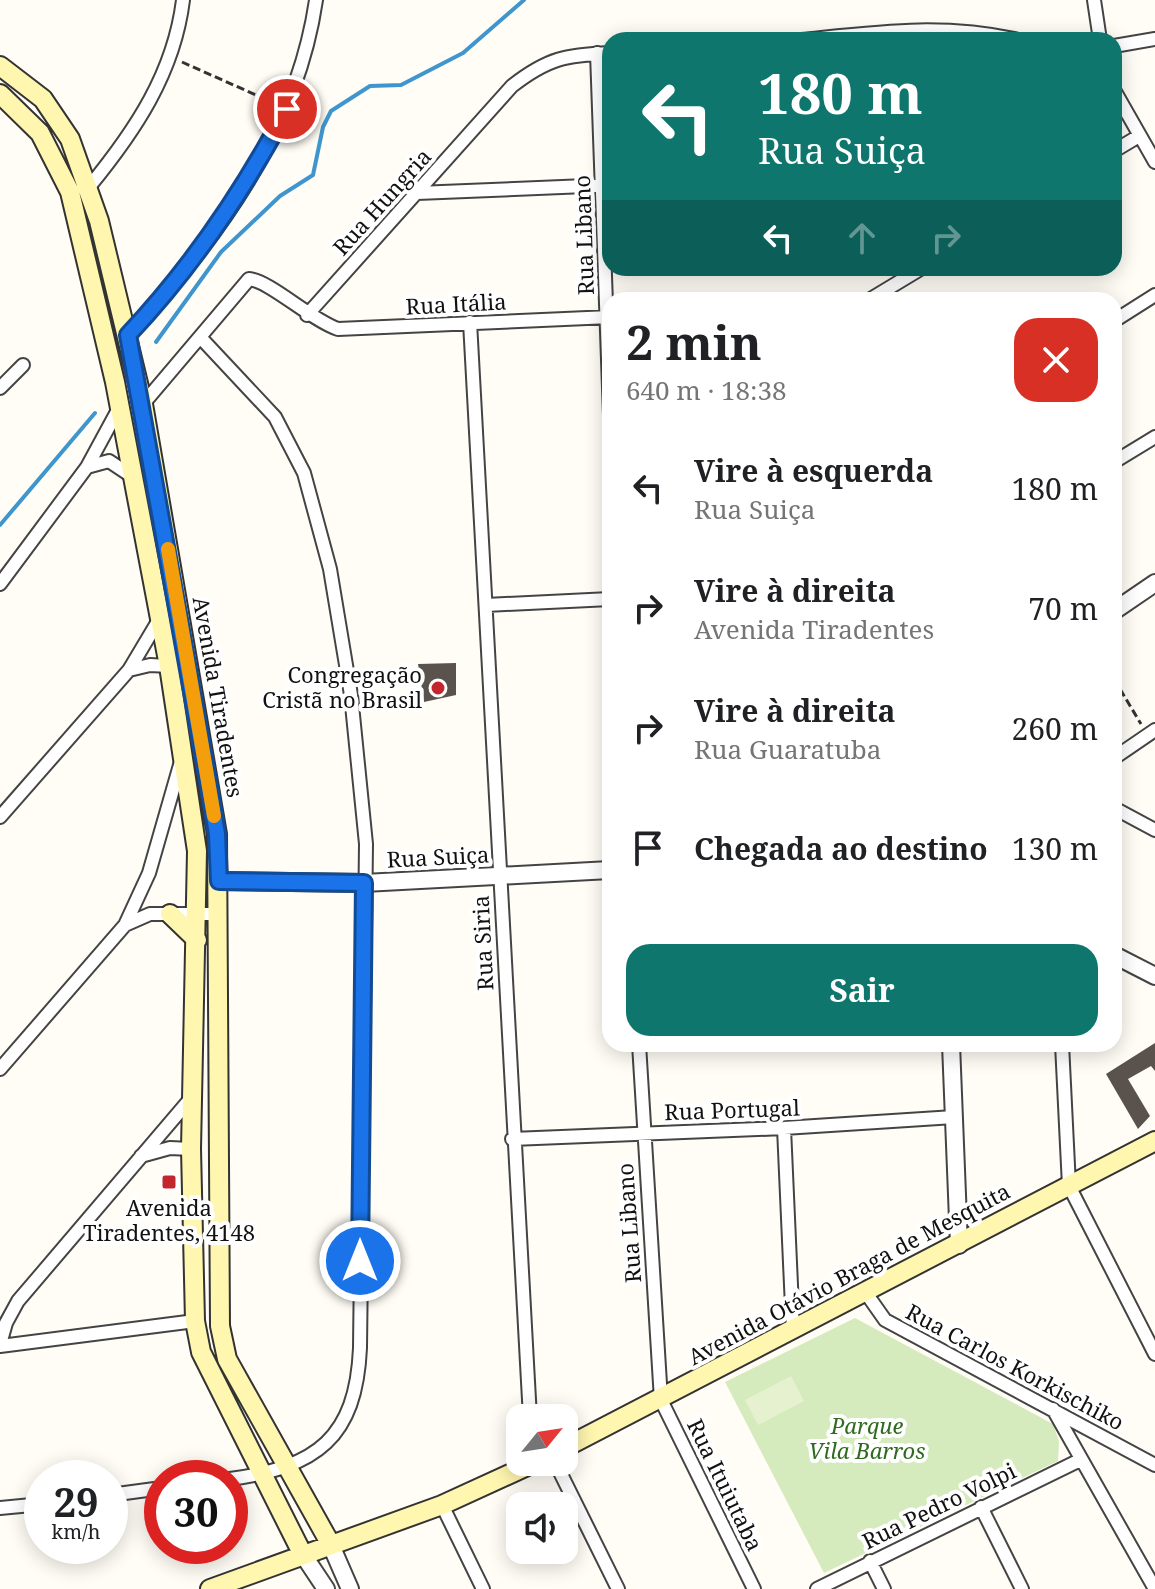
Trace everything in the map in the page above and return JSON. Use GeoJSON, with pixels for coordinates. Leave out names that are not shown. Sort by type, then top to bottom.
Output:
{"type":"FeatureCollection","features":[{"type":"Feature","properties":{"kind":"main road","name":"Avenida Tiradentes"},"geometry":{"type":"LineString","coordinates":[[0,66],[25,83],[52,110],[70,139],[89,187],[128,335],[143,404],[217,834],[220,914],[220,1326],[227,1359],[330,1543]]}},
{"type":"Feature","properties":{"kind":"main road","name":"Avenida Tiradentes"},"geometry":{"type":"LineString","coordinates":[[0,94],[40,133],[62,172],[85,245],[120,407],[169,666],[197,851],[191,1149],[195,1321],[201,1352],[302,1553]]}},
{"type":"Feature","properties":{"kind":"main road"},"geometry":{"type":"LineString","coordinates":[[170,914],[197,940]]}},
{"type":"Feature","properties":{"kind":"main road","name":"Avenida Otávio Braga de Mesquita"},"geometry":{"type":"LineString","coordinates":[[578,1441],[1155,1141]]}},
{"type":"Feature","properties":{"kind":"main road"},"geometry":{"type":"LineString","coordinates":[[210,1589],[302,1553],[442,1505],[506,1476]]}},
{"type":"Feature","properties":{"kind":"street"},"geometry":{"type":"LineString","coordinates":[[89,187],[146,109],[171,58],[183,0]]}},
{"type":"Feature","properties":{"kind":"street"},"geometry":{"type":"LineString","coordinates":[[128,335],[168,293],[231,208],[287,109],[312,30],[316,0]]}},
{"type":"Feature","properties":{"kind":"street"},"geometry":{"type":"LineString","coordinates":[[1094,0],[1099,32]]}},
{"type":"Feature","properties":{"kind":"street"},"geometry":{"type":"LineString","coordinates":[[868,32],[936,28],[964,32]]}},
{"type":"Feature","properties":{"kind":"street"},"geometry":{"type":"LineString","coordinates":[[1122,45],[1155,39]]}},
{"type":"Feature","properties":{"kind":"street","name":"Rua Hungria"},"geometry":{"type":"LineString","coordinates":[[307,315],[512,86],[540,64],[602,53]]}},
{"type":"Feature","properties":{"kind":"street"},"geometry":{"type":"LineString","coordinates":[[1122,105],[1155,162]]}},
{"type":"Feature","properties":{"kind":"street"},"geometry":{"type":"LineString","coordinates":[[1122,146],[1139,136]]}},
{"type":"Feature","properties":{"kind":"street"},"geometry":{"type":"LineString","coordinates":[[417,193],[602,185]]}},
{"type":"Feature","properties":{"kind":"street"},"geometry":{"type":"LineString","coordinates":[[882,292],[909,276]]}},
{"type":"Feature","properties":{"kind":"street"},"geometry":{"type":"LineString","coordinates":[[143,404],[249,279],[260,282],[307,315]]}},
{"type":"Feature","properties":{"kind":"street"},"geometry":{"type":"LineString","coordinates":[[1122,316],[1155,295]]}},
{"type":"Feature","properties":{"kind":"street","name":"Rua Itália"},"geometry":{"type":"LineString","coordinates":[[307,315],[348,330],[602,318]]}},
{"type":"Feature","properties":{"kind":"street","name":"Rua Siria"},"geometry":{"type":"LineString","coordinates":[[470,322],[512,1139],[529,1404]]}},
{"type":"Feature","properties":{"kind":"street"},"geometry":{"type":"LineString","coordinates":[[201,338],[275,417],[287,435],[315,506],[351,695],[364,802],[360,1348],[356,1393],[333,1438],[287,1467],[248,1477]]}},
{"type":"Feature","properties":{"kind":"street"},"geometry":{"type":"LineString","coordinates":[[0,388],[23,365]]}},
{"type":"Feature","properties":{"kind":"street"},"geometry":{"type":"LineString","coordinates":[[0,584],[87,467],[120,407]]}},
{"type":"Feature","properties":{"kind":"street"},"geometry":{"type":"LineString","coordinates":[[1122,457],[1155,437]]}},
{"type":"Feature","properties":{"kind":"street"},"geometry":{"type":"LineString","coordinates":[[87,467],[109,461],[133,477]]}},
{"type":"Feature","properties":{"kind":"street"},"geometry":{"type":"LineString","coordinates":[[1122,606],[1155,583]]}},
{"type":"Feature","properties":{"kind":"street"},"geometry":{"type":"LineString","coordinates":[[486,605],[602,599]]}},
{"type":"Feature","properties":{"kind":"street"},"geometry":{"type":"LineString","coordinates":[[0,817],[129,670],[160,618]]}},
{"type":"Feature","properties":{"kind":"street"},"geometry":{"type":"LineString","coordinates":[[129,670],[150,665],[169,666]]}},
{"type":"Feature","properties":{"kind":"street"},"geometry":{"type":"LineString","coordinates":[[1122,753],[1152,733]]}},
{"type":"Feature","properties":{"kind":"street"},"geometry":{"type":"LineString","coordinates":[[0,1069],[125,925],[145,884],[163,832],[182,757]]}},
{"type":"Feature","properties":{"kind":"street"},"geometry":{"type":"LineString","coordinates":[[1122,812],[1155,830]]}},
{"type":"Feature","properties":{"kind":"street","name":"Rua Suiça"},"geometry":{"type":"LineString","coordinates":[[219,881],[364,883],[602,870]]}},
{"type":"Feature","properties":{"kind":"street"},"geometry":{"type":"LineString","coordinates":[[125,925],[150,914],[220,914]]}},
{"type":"Feature","properties":{"kind":"street"},"geometry":{"type":"LineString","coordinates":[[1122,959],[1155,976]]}},
{"type":"Feature","properties":{"kind":"street","name":"Rua Libano"},"geometry":{"type":"LineString","coordinates":[[639,1052],[661,1400]]}},
{"type":"Feature","properties":{"kind":"street"},"geometry":{"type":"LineString","coordinates":[[951,1052],[959,1245]]}},
{"type":"Feature","properties":{"kind":"street"},"geometry":{"type":"LineString","coordinates":[[1062,1052],[1069,1186],[1155,1354]]}},
{"type":"Feature","properties":{"kind":"street"},"geometry":{"type":"LineString","coordinates":[[192,1097],[18,1301],[6,1323],[0,1345],[195,1321]]}},
{"type":"Feature","properties":{"kind":"street","name":"Rua Portugal"},"geometry":{"type":"LineString","coordinates":[[512,1139],[784,1128],[954,1117]]}},
{"type":"Feature","properties":{"kind":"street"},"geometry":{"type":"LineString","coordinates":[[784,1128],[793,1330]]}},
{"type":"Feature","properties":{"kind":"street"},"geometry":{"type":"LineString","coordinates":[[138,1157],[170,1148],[191,1149]]}},
{"type":"Feature","properties":{"kind":"street","name":"Rua Carlos Korkischiko"},"geometry":{"type":"LineString","coordinates":[[866,1293],[885,1320],[1155,1465]]}},
{"type":"Feature","properties":{"kind":"street","name":"Rua Ituiutaba"},"geometry":{"type":"LineString","coordinates":[[661,1400],[754,1589]]}},
{"type":"Feature","properties":{"kind":"street"},"geometry":{"type":"LineString","coordinates":[[1053,1409],[1155,1589]]}},
{"type":"Feature","properties":{"kind":"street","name":"Rua Pedro Volpi"},"geometry":{"type":"LineString","coordinates":[[817,1589],[1080,1460]]}},
{"type":"Feature","properties":{"kind":"street"},"geometry":{"type":"LineString","coordinates":[[562,1476],[618,1589]]}},
{"type":"Feature","properties":{"kind":"street"},"geometry":{"type":"LineString","coordinates":[[442,1505],[483,1589]]}},
{"type":"Feature","properties":{"kind":"street"},"geometry":{"type":"LineString","coordinates":[[0,1508],[24,1506]]}},
{"type":"Feature","properties":{"kind":"street"},"geometry":{"type":"LineString","coordinates":[[981,1507],[1022,1589]]}},
{"type":"Feature","properties":{"kind":"street"},"geometry":{"type":"LineString","coordinates":[[330,1543],[350,1589]]}},
{"type":"Feature","properties":{"kind":"street"},"geometry":{"type":"LineString","coordinates":[[302,1553],[326,1589]]}},
{"type":"Feature","properties":{"kind":"street"},"geometry":{"type":"LineString","coordinates":[[870,1561],[884,1589]]}},
{"type":"Feature","properties":{"kind":"path"},"geometry":{"type":"LineString","coordinates":[[171,58],[287,109]]}},
{"type":"Feature","properties":{"kind":"path"},"geometry":{"type":"LineString","coordinates":[[1122,690],[1152,733]]}},
{"type":"Feature","properties":{"kind":"green space","name":"Parque Vila Barros"},"geometry":{"type":"Polygon","coordinates":[[[855,1318],[1053,1424],[1059,1441],[1058,1461],[824,1573],[725,1382],[855,1318]]]}},
{"type":"Feature","properties":{"kind":"green space"},"geometry":{"type":"Polygon","coordinates":[[[791,1376],[804,1401],[758,1425],[745,1400],[791,1376]]]}},
{"type":"Feature","properties":{"kind":"building","name":"Congregação Cristã no Brasil"},"geometry":{"type":"Polygon","coordinates":[[[456,663],[456,695],[424,702],[418,664],[456,663]]]}},
{"type":"Feature","properties":{"kind":"building"},"geometry":{"type":"Polygon","coordinates":[[[1155,1043],[1155,1071],[1151,1066],[1128,1079],[1150,1116],[1138,1129],[1106,1074],[1155,1043]]]}},
{"type":"Feature","properties":{"kind":"waterway"},"geometry":{"type":"LineString","coordinates":[[156,342],[221,252],[280,196],[313,175],[323,127],[331,111],[370,86],[401,85],[463,53],[524,0]]}},
{"type":"Feature","properties":{"kind":"waterway"},"geometry":{"type":"LineString","coordinates":[[0,525],[95,413]]}},
{"type":"Feature","properties":{"kind":"slow traffic"},"geometry":{"type":"LineString","coordinates":[[168,549],[214,816]]}},
{"type":"Feature","properties":{"kind":"place","name":"Congregação Cristã no Brasil"},"geometry":{"type":"Point","coordinates":[438,688]}},
{"type":"Feature","properties":{"kind":"place","name":"Avenida Tiradentes, 4148"},"geometry":{"type":"Point","coordinates":[169,1182]}},
{"type":"Feature","properties":{"kind":"route"},"geometry":{"type":"LineString","coordinates":[[287,109],[255,169],[206,245],[168,293],[128,335],[143,404],[217,834],[219,881],[364,883],[360,1261]]}}]}
